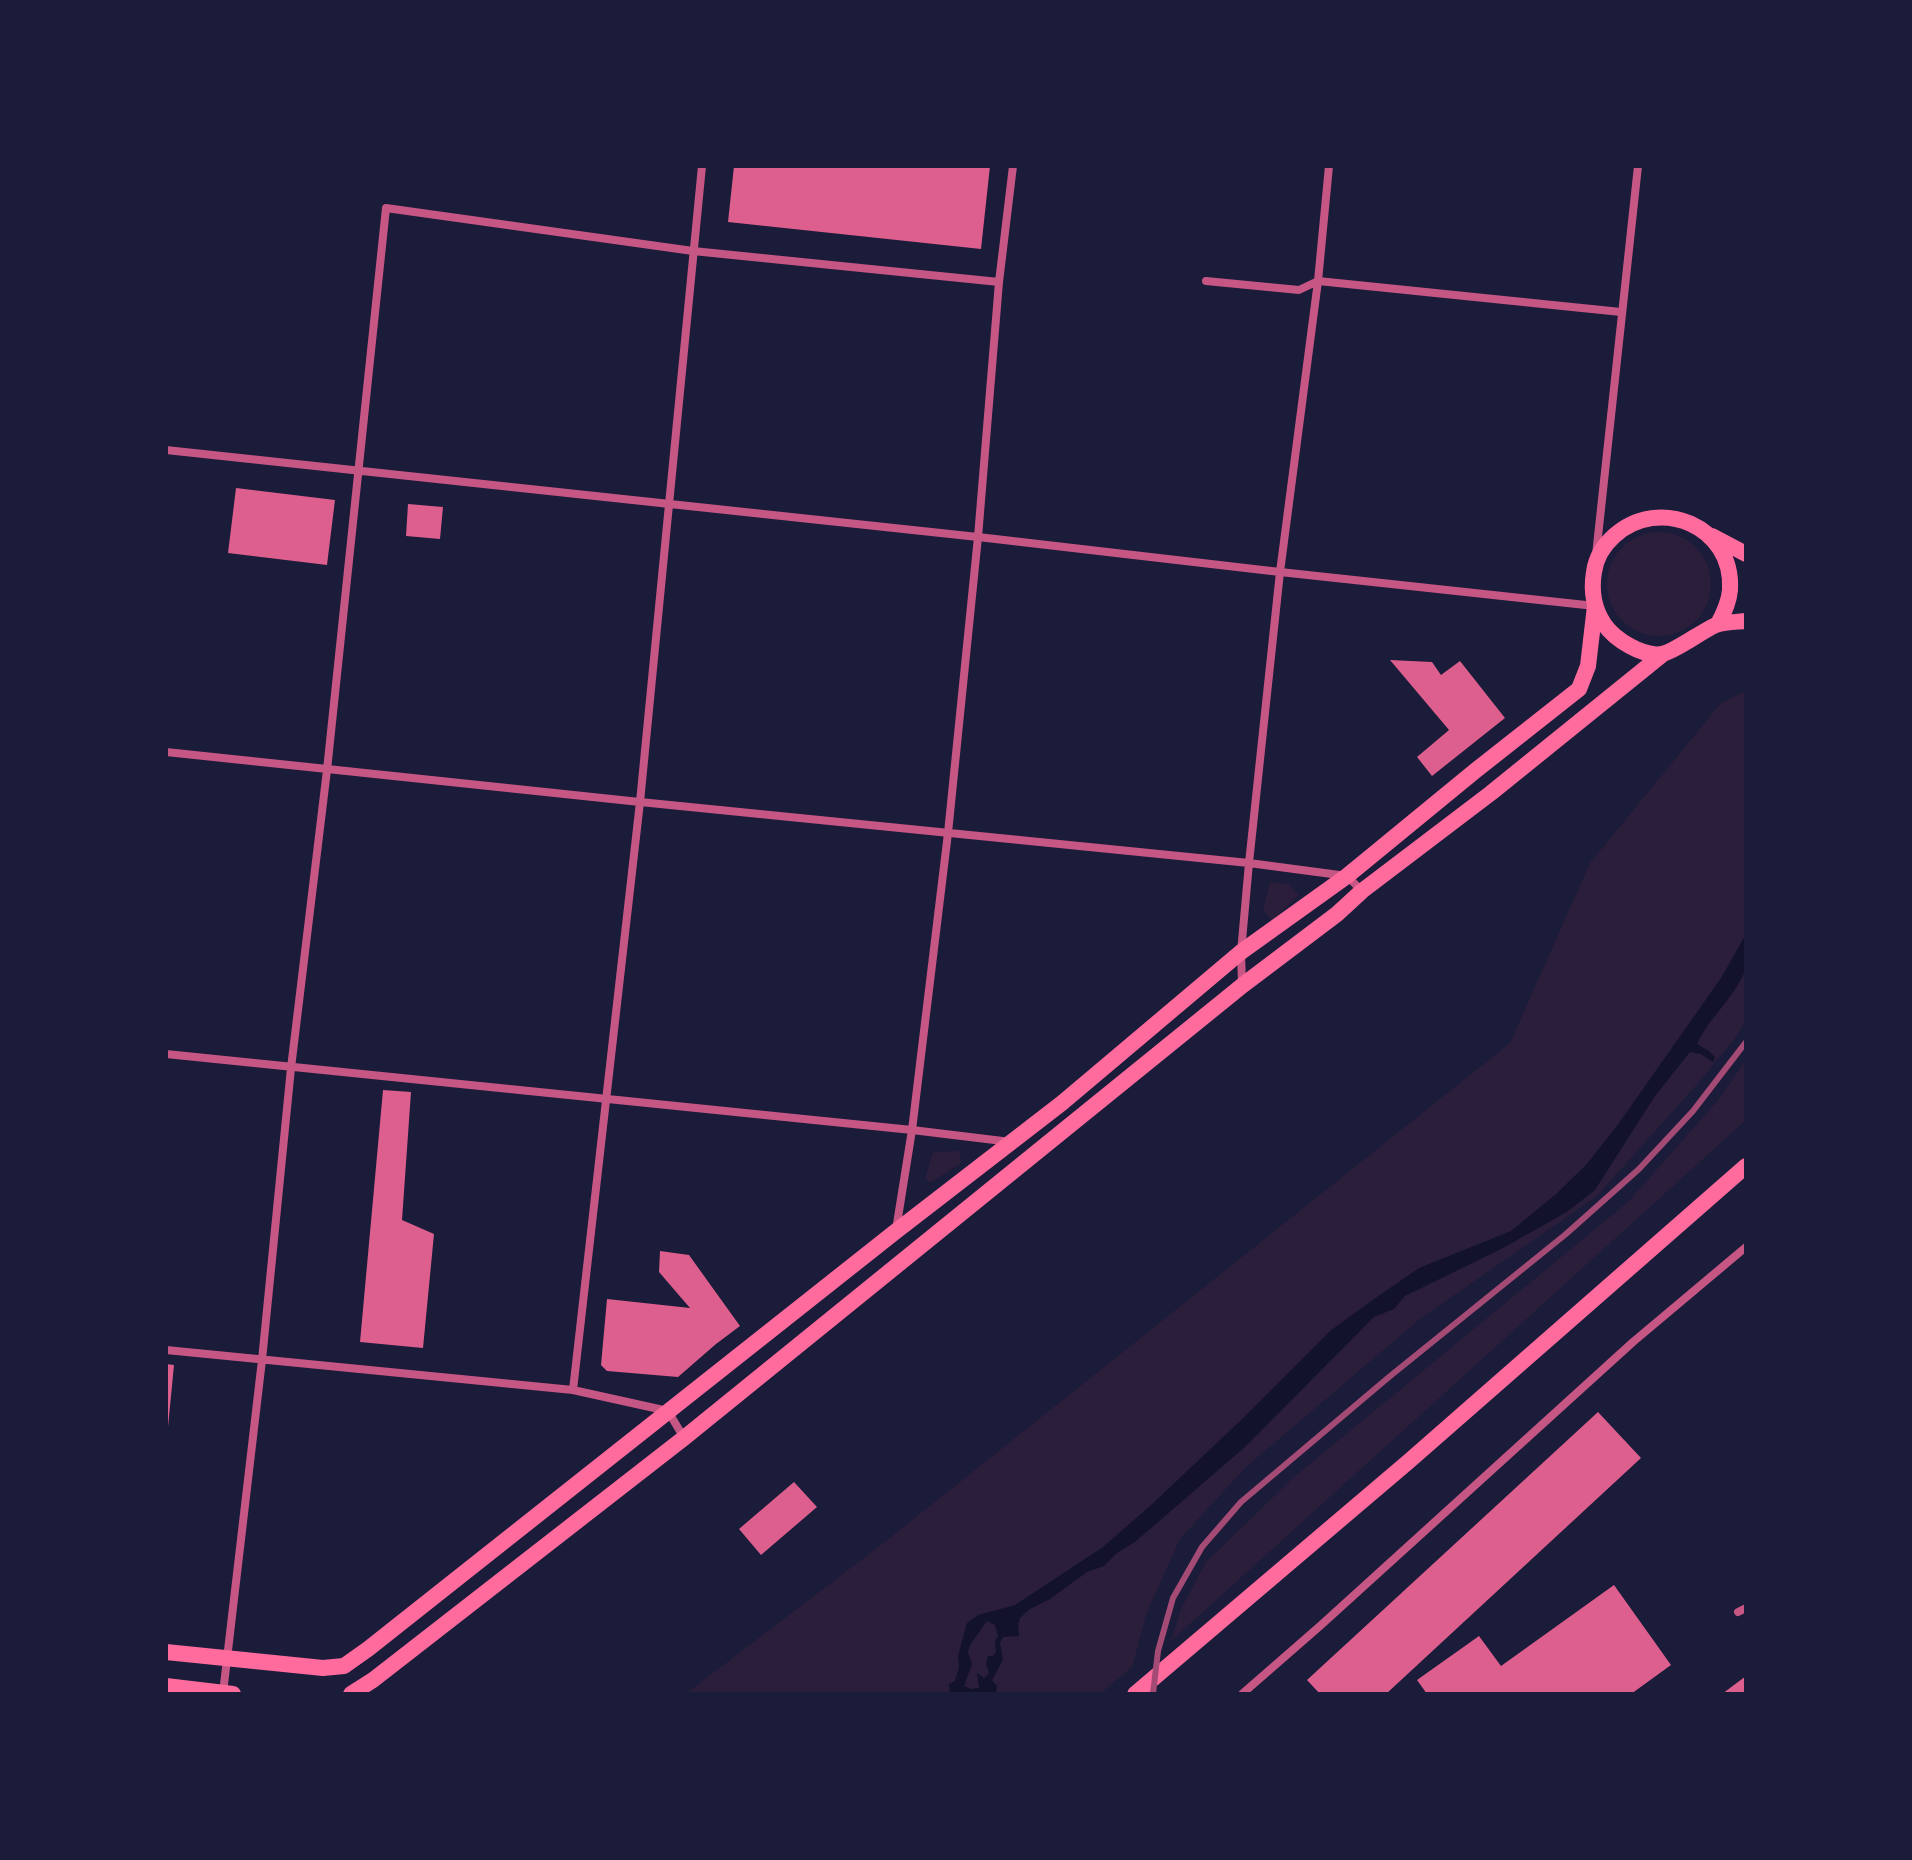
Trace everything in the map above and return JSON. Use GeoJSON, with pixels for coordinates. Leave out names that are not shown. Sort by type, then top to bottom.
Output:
{"type":"FeatureCollection","features":[{"type":"Feature","properties":{"kind":"main road"},"geometry":{"type":"LineString","coordinates":[[166,1652],[323,1668],[344,1666],[1062,1103],[1241,952],[1347,876],[1579,689],[1588,666],[1595,606],[1592,584],[1595,563],[1606,543],[1624,527],[1645,518],[1669,517],[1691,523],[1746,554]]}},
{"type":"Feature","properties":{"kind":"main road"},"geometry":{"type":"LineString","coordinates":[[1711,535],[1728,570],[1730,589],[1727,607],[1718,624]]}},
{"type":"Feature","properties":{"kind":"main road"},"geometry":{"type":"LineString","coordinates":[[1595,606],[1605,625],[1621,641],[1641,651],[1663,654]]}},
{"type":"Feature","properties":{"kind":"main road"},"geometry":{"type":"LineString","coordinates":[[351,1694],[684,1438],[1243,985],[1491,793],[1663,654],[1718,624],[1746,621]]}},
{"type":"Feature","properties":{"kind":"main road"},"geometry":{"type":"LineString","coordinates":[[1062,1103],[1076,1122]]}},
{"type":"Feature","properties":{"kind":"main road"},"geometry":{"type":"LineString","coordinates":[[1135,1694],[1408,1462],[1746,1166]]}},
{"type":"Feature","properties":{"kind":"main road"},"geometry":{"type":"LineString","coordinates":[[166,1686],[233,1694]]}},
{"type":"Feature","properties":{"kind":"street"},"geometry":{"type":"LineString","coordinates":[[573,1390],[640,802],[702,166]]}},
{"type":"Feature","properties":{"kind":"street"},"geometry":{"type":"LineString","coordinates":[[895,1232],[912,1130],[948,833],[978,537],[999,282],[1013,166]]}},
{"type":"Feature","properties":{"kind":"street"},"geometry":{"type":"LineString","coordinates":[[1243,985],[1241,952],[1249,863],[1329,166]]}},
{"type":"Feature","properties":{"kind":"street"},"geometry":{"type":"LineString","coordinates":[[1595,563],[1638,166]]}},
{"type":"Feature","properties":{"kind":"street"},"geometry":{"type":"LineString","coordinates":[[223,1694],[262,1360],[291,1068],[327,770],[386,208],[693,251],[999,282]]}},
{"type":"Feature","properties":{"kind":"street"},"geometry":{"type":"LineString","coordinates":[[1206,281],[1299,290],[1318,281],[1621,312]]}},
{"type":"Feature","properties":{"kind":"street"},"geometry":{"type":"LineString","coordinates":[[166,450],[1595,606]]}},
{"type":"Feature","properties":{"kind":"street"},"geometry":{"type":"LineString","coordinates":[[166,752],[1249,863],[1347,876],[1362,891]]}},
{"type":"Feature","properties":{"kind":"street"},"geometry":{"type":"LineString","coordinates":[[166,1054],[1011,1142]]}},
{"type":"Feature","properties":{"kind":"street"},"geometry":{"type":"LineString","coordinates":[[1242,1694],[1633,1342],[1746,1247]]}},
{"type":"Feature","properties":{"kind":"street"},"geometry":{"type":"LineString","coordinates":[[166,1350],[573,1390],[668,1411],[684,1438]]}},
{"type":"Feature","properties":{"kind":"shaded area"},"geometry":{"type":"Polygon","coordinates":[[[1659,532],[1679,536],[1696,547],[1707,564],[1711,584],[1707,604],[1696,621],[1679,632],[1659,636],[1639,632],[1622,621],[1611,604],[1607,584],[1611,564],[1622,547],[1639,536],[1659,532]]]}},
{"type":"Feature","properties":{"kind":"shaded area"},"geometry":{"type":"Polygon","coordinates":[[[1746,691],[1746,1021],[1700,1081],[1597,1196],[1420,1319],[1246,1467],[1180,1539],[1147,1612],[1132,1667],[1100,1694],[688,1692],[886,1541],[1510,1043],[1590,863],[1721,703],[1746,691]]]}},
{"type":"Feature","properties":{"kind":"shaded area"},"geometry":{"type":"Polygon","coordinates":[[[1270,882],[1289,884],[1299,895],[1272,921],[1263,910],[1270,882]]]}},
{"type":"Feature","properties":{"kind":"shaded area"},"geometry":{"type":"Polygon","coordinates":[[[1746,934],[1746,969],[1697,1044],[1715,1057],[1713,1062],[1701,1054],[1690,1052],[1655,1096],[1595,1190],[1567,1212],[1501,1249],[1405,1296],[1394,1309],[1374,1317],[1245,1447],[1135,1542],[1104,1566],[1087,1572],[1020,1618],[1019,1636],[1003,1637],[1000,1643],[1003,1660],[992,1680],[997,1686],[996,1694],[950,1694],[949,1684],[955,1681],[967,1623],[978,1615],[1015,1605],[1103,1547],[1239,1422],[1330,1331],[1419,1268],[1511,1231],[1556,1194],[1586,1165],[1619,1123],[1721,978],[1746,934]],[[987,1621],[970,1645],[968,1653],[972,1664],[964,1686],[979,1688],[977,1673],[984,1678],[989,1673],[986,1664],[988,1656],[996,1652],[995,1640],[998,1636],[995,1625],[987,1621]]]}},
{"type":"Feature","properties":{"kind":"shaded area"},"geometry":{"type":"Polygon","coordinates":[[[1746,1060],[1746,1120],[1171,1641],[1181,1609],[1206,1562],[1294,1477],[1628,1202],[1719,1099],[1746,1060]]]}},
{"type":"Feature","properties":{"kind":"shaded area"},"geometry":{"type":"Polygon","coordinates":[[[960,1151],[961,1163],[930,1183],[925,1178],[933,1152],[960,1151]]]}},
{"type":"Feature","properties":{"kind":"building"},"geometry":{"type":"Polygon","coordinates":[[[734,166],[990,166],[981,249],[728,222],[734,166]]]}},
{"type":"Feature","properties":{"kind":"building"},"geometry":{"type":"Polygon","coordinates":[[[236,488],[335,500],[327,565],[228,553],[236,488]]]}},
{"type":"Feature","properties":{"kind":"building"},"geometry":{"type":"Polygon","coordinates":[[[408,504],[443,507],[440,539],[406,536],[408,504]]]}},
{"type":"Feature","properties":{"kind":"building"},"geometry":{"type":"Polygon","coordinates":[[[1390,660],[1432,662],[1441,675],[1460,661],[1505,718],[1432,776],[1417,757],[1449,730],[1390,660]]]}},
{"type":"Feature","properties":{"kind":"building"},"geometry":{"type":"Polygon","coordinates":[[[383,1090],[411,1092],[402,1220],[434,1234],[423,1348],[360,1342],[383,1090]]]}},
{"type":"Feature","properties":{"kind":"building"},"geometry":{"type":"Polygon","coordinates":[[[660,1251],[689,1255],[740,1326],[678,1377],[607,1371],[601,1365],[607,1299],[690,1308],[659,1272],[660,1251]]]}},
{"type":"Feature","properties":{"kind":"building"},"geometry":{"type":"Polygon","coordinates":[[[166,1364],[174,1365],[168,1427],[166,1427],[166,1364]]]}},
{"type":"Feature","properties":{"kind":"building"},"geometry":{"type":"Polygon","coordinates":[[[1598,1412],[1641,1458],[1386,1694],[1320,1694],[1307,1680],[1598,1412]]]}},
{"type":"Feature","properties":{"kind":"building"},"geometry":{"type":"Polygon","coordinates":[[[794,1482],[817,1507],[761,1555],[739,1529],[794,1482]]]}},
{"type":"Feature","properties":{"kind":"building"},"geometry":{"type":"Polygon","coordinates":[[[1614,1585],[1671,1665],[1631,1694],[1427,1694],[1417,1680],[1479,1636],[1501,1666],[1614,1585]]]}},
{"type":"Feature","properties":{"kind":"building"},"geometry":{"type":"Polygon","coordinates":[[[1746,1676],[1746,1694],[1722,1694],[1746,1676]]]}},
{"type":"Feature","properties":{"kind":"railway"},"geometry":{"type":"LineString","coordinates":[[1153,1694],[1158,1651],[1173,1598],[1202,1547],[1241,1502],[1566,1234],[1639,1169],[1693,1111],[1746,1042]]}}]}
